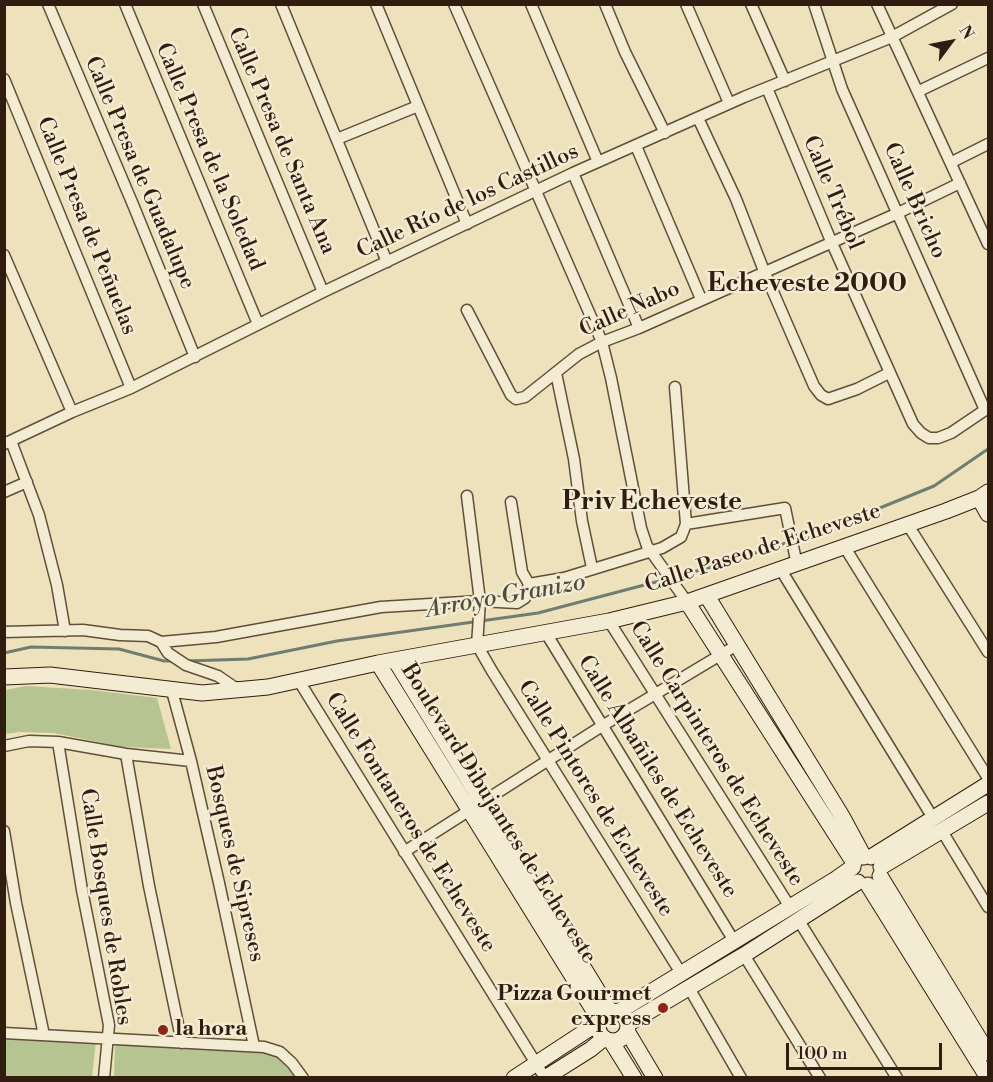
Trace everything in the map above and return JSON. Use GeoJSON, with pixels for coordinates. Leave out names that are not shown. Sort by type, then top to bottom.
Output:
{"type":"FeatureCollection","features":[{"type":"Feature","properties":{"kind":"street","name":"Calle Presa de Guadalupe"},"geometry":{"type":"LineString","coordinates":[[48,4],[195,357]]}},
{"type":"Feature","properties":{"kind":"street","name":"Calle Presa de la Soledad"},"geometry":{"type":"LineString","coordinates":[[125,4],[258,324]]}},
{"type":"Feature","properties":{"kind":"street","name":"Calle Presa de Santa Ana"},"geometry":{"type":"LineString","coordinates":[[203,4],[323,292]]}},
{"type":"Feature","properties":{"kind":"street"},"geometry":{"type":"LineString","coordinates":[[281,4],[387,262]]}},
{"type":"Feature","properties":{"kind":"street"},"geometry":{"type":"LineString","coordinates":[[376,4],[467,225]]}},
{"type":"Feature","properties":{"kind":"street"},"geometry":{"type":"LineString","coordinates":[[454,4],[602,342],[641,528],[652,554],[687,602],[988,1053]]}},
{"type":"Feature","properties":{"kind":"street"},"geometry":{"type":"LineString","coordinates":[[531,4],[598,162]]}},
{"type":"Feature","properties":{"kind":"street"},"geometry":{"type":"LineString","coordinates":[[605,4],[664,133]]}},
{"type":"Feature","properties":{"kind":"street"},"geometry":{"type":"LineString","coordinates":[[686,4],[729,104]]}},
{"type":"Feature","properties":{"kind":"street"},"geometry":{"type":"LineString","coordinates":[[751,4],[785,81]]}},
{"type":"Feature","properties":{"kind":"street","name":"Calle Bricho"},"geometry":{"type":"LineString","coordinates":[[814,4],[842,89],[987,409]]}},
{"type":"Feature","properties":{"kind":"street"},"geometry":{"type":"LineString","coordinates":[[878,4],[988,244]]}},
{"type":"Feature","properties":{"kind":"street","name":"Calle Río de los Castillos"},"geometry":{"type":"LineString","coordinates":[[8,442],[131,388],[323,292],[573,173],[729,104],[892,37],[945,6]]}},
{"type":"Feature","properties":{"kind":"street"},"geometry":{"type":"LineString","coordinates":[[919,92],[988,58]]}},
{"type":"Feature","properties":{"kind":"street","name":"Calle Presa de Peñuelas"},"geometry":{"type":"LineString","coordinates":[[4,79],[131,388]]}},
{"type":"Feature","properties":{"kind":"street","name":"Calle Trébol"},"geometry":{"type":"LineString","coordinates":[[767,88],[831,241],[913,424],[929,438],[938,438],[951,433],[987,409]]}},
{"type":"Feature","properties":{"kind":"street"},"geometry":{"type":"LineString","coordinates":[[338,139],[418,106]]}},
{"type":"Feature","properties":{"kind":"street"},"geometry":{"type":"LineString","coordinates":[[698,118],[807,373],[821,395],[828,399],[841,396],[889,373]]}},
{"type":"Feature","properties":{"kind":"street"},"geometry":{"type":"LineString","coordinates":[[952,162],[988,144]]}},
{"type":"Feature","properties":{"kind":"street"},"geometry":{"type":"LineString","coordinates":[[636,146],[701,300]]}},
{"type":"Feature","properties":{"kind":"street"},"geometry":{"type":"LineString","coordinates":[[573,173],[639,328]]}},
{"type":"Feature","properties":{"kind":"street","name":"Calle Nabo"},"geometry":{"type":"LineString","coordinates":[[467,310],[511,394],[516,399],[525,397],[579,354],[602,342],[639,328],[898,213],[960,183]]}},
{"type":"Feature","properties":{"kind":"street"},"geometry":{"type":"LineString","coordinates":[[4,255],[72,412]]}},
{"type":"Feature","properties":{"kind":"street"},"geometry":{"type":"LineString","coordinates":[[556,373],[574,459],[582,522],[592,568]]}},
{"type":"Feature","properties":{"kind":"street"},"geometry":{"type":"LineString","coordinates":[[528,584],[549,581],[652,554],[681,537],[686,524],[675,387]]}},
{"type":"Feature","properties":{"kind":"street"},"geometry":{"type":"LineString","coordinates":[[8,442],[27,482],[48,549],[65,631]]}},
{"type":"Feature","properties":{"kind":"street"},"geometry":{"type":"LineString","coordinates":[[4,492],[27,482]]}},
{"type":"Feature","properties":{"kind":"street"},"geometry":{"type":"LineString","coordinates":[[984,495],[988,514]]}},
{"type":"Feature","properties":{"kind":"street","name":"Calle Paseo de Echeveste"},"geometry":{"type":"LineString","coordinates":[[4,677],[61,675],[172,691],[202,693],[240,691],[299,681],[378,663],[609,621],[687,602],[797,565],[984,495]]}},
{"type":"Feature","properties":{"kind":"street"},"geometry":{"type":"LineString","coordinates":[[467,496],[480,606],[477,645]]}},
{"type":"Feature","properties":{"kind":"street"},"geometry":{"type":"LineString","coordinates":[[4,632],[83,630],[148,636],[161,642],[216,637],[381,607],[480,606],[517,603],[525,598],[528,584],[522,572],[511,502]]}},
{"type":"Feature","properties":{"kind":"street"},"geometry":{"type":"LineString","coordinates":[[686,524],[784,507],[787,510],[797,565]]}},
{"type":"Feature","properties":{"kind":"street"},"geometry":{"type":"LineString","coordinates":[[908,525],[988,652]]}},
{"type":"Feature","properties":{"kind":"street"},"geometry":{"type":"LineString","coordinates":[[844,546],[988,778]]}},
{"type":"Feature","properties":{"kind":"street"},"geometry":{"type":"LineString","coordinates":[[781,570],[988,907]]}},
{"type":"Feature","properties":{"kind":"street"},"geometry":{"type":"LineString","coordinates":[[707,596],[843,818],[866,869],[988,1077]]}},
{"type":"Feature","properties":{"kind":"street","name":"Calle Carpinteros de Echeveste"},"geometry":{"type":"LineString","coordinates":[[609,621],[790,907]]}},
{"type":"Feature","properties":{"kind":"street","name":"Calle Albañiles de Echeveste"},"geometry":{"type":"LineString","coordinates":[[546,633],[734,941]]}},
{"type":"Feature","properties":{"kind":"street"},"geometry":{"type":"LineString","coordinates":[[161,642],[168,653],[186,665],[218,676],[240,691]]}},
{"type":"Feature","properties":{"kind":"street","name":"Calle Pintores de Echeveste"},"geometry":{"type":"LineString","coordinates":[[477,645],[681,973]]}},
{"type":"Feature","properties":{"kind":"street"},"geometry":{"type":"LineString","coordinates":[[404,852],[602,726],[737,645]]}},
{"type":"Feature","properties":{"kind":"street","name":"Boulevard Dibujantes de Echeveste"},"geometry":{"type":"LineString","coordinates":[[395,660],[476,806]]}},
{"type":"Feature","properties":{"kind":"street","name":"Boulevard Dibujantes de Echeveste"},"geometry":{"type":"LineString","coordinates":[[378,663],[476,806],[613,1020],[656,1077]]}},
{"type":"Feature","properties":{"kind":"street","name":"Calle Fontaneros de Echeveste"},"geometry":{"type":"LineString","coordinates":[[299,681],[545,1077]]}},
{"type":"Feature","properties":{"kind":"street","name":"Bosques de Sipreses"},"geometry":{"type":"LineString","coordinates":[[172,691],[219,882],[254,1046]]}},
{"type":"Feature","properties":{"kind":"street"},"geometry":{"type":"LineString","coordinates":[[4,746],[29,741],[58,742],[126,754],[191,761]]}},
{"type":"Feature","properties":{"kind":"street","name":"Calle Bosques de Robles"},"geometry":{"type":"LineString","coordinates":[[58,742],[82,890],[109,1024],[104,1077]]}},
{"type":"Feature","properties":{"kind":"street"},"geometry":{"type":"LineString","coordinates":[[126,754],[149,886],[182,1043]]}},
{"type":"Feature","properties":{"kind":"street"},"geometry":{"type":"LineString","coordinates":[[634,1077],[607,1040],[598,1032],[681,973],[790,907],[866,869],[938,824],[988,784]]}},
{"type":"Feature","properties":{"kind":"street"},"geometry":{"type":"LineString","coordinates":[[938,824],[988,803]]}},
{"type":"Feature","properties":{"kind":"street"},"geometry":{"type":"LineString","coordinates":[[4,831],[16,903],[44,1035]]}},
{"type":"Feature","properties":{"kind":"street"},"geometry":{"type":"LineString","coordinates":[[514,1077],[613,1020],[689,988],[799,921],[866,869]]}},
{"type":"Feature","properties":{"kind":"street","name":"Calle Carpinteros de Echeveste"},"geometry":{"type":"LineString","coordinates":[[799,921],[897,1077]]}},
{"type":"Feature","properties":{"kind":"street"},"geometry":{"type":"LineString","coordinates":[[744,955],[820,1077]]}},
{"type":"Feature","properties":{"kind":"street"},"geometry":{"type":"LineString","coordinates":[[689,988],[741,1077]]}},
{"type":"Feature","properties":{"kind":"street"},"geometry":{"type":"LineString","coordinates":[[545,1077],[607,1040],[619,1040],[613,1020]]}},
{"type":"Feature","properties":{"kind":"street"},"geometry":{"type":"LineString","coordinates":[[4,1033],[264,1047],[280,1052],[303,1077]]}},
{"type":"Feature","properties":{"kind":"green space"},"geometry":{"type":"Polygon","coordinates":[[[26,686],[92,690],[157,698],[171,749],[122,747],[54,733],[5,734],[5,690],[26,686]]]}},
{"type":"Feature","properties":{"kind":"green space"},"geometry":{"type":"Polygon","coordinates":[[[4,1036],[96,1041],[92,1077],[5,1077],[4,1036]]]}},
{"type":"Feature","properties":{"kind":"green space"},"geometry":{"type":"Polygon","coordinates":[[[115,1041],[275,1053],[289,1066],[297,1078],[114,1078],[115,1041]]]}},
{"type":"Feature","properties":{"kind":"waterway","name":"Arroyo Granizo"},"geometry":{"type":"LineString","coordinates":[[674,577],[823,531],[934,486],[988,449]]}},
{"type":"Feature","properties":{"kind":"waterway","name":"Arroyo Granizo"},"geometry":{"type":"LineString","coordinates":[[187,661],[248,659],[337,641],[538,613],[667,579]]}},
{"type":"Feature","properties":{"kind":"waterway","name":"Arroyo Granizo"},"geometry":{"type":"LineString","coordinates":[[4,653],[31,647],[119,649],[164,661],[174,661]]}},
{"type":"Feature","properties":{"kind":"place","name":"Pizza Gourmet express"},"geometry":{"type":"Point","coordinates":[663,1008]}},
{"type":"Feature","properties":{"kind":"place","name":"la hora"},"geometry":{"type":"Point","coordinates":[163,1030]}},
{"type":"Feature","properties":{"kind":"district","name":"Echeveste 2000"},"geometry":{"type":"Point","coordinates":[807,285]}},
{"type":"Feature","properties":{"kind":"district","name":"Priv Echeveste"},"geometry":{"type":"Point","coordinates":[652,503]}}]}
